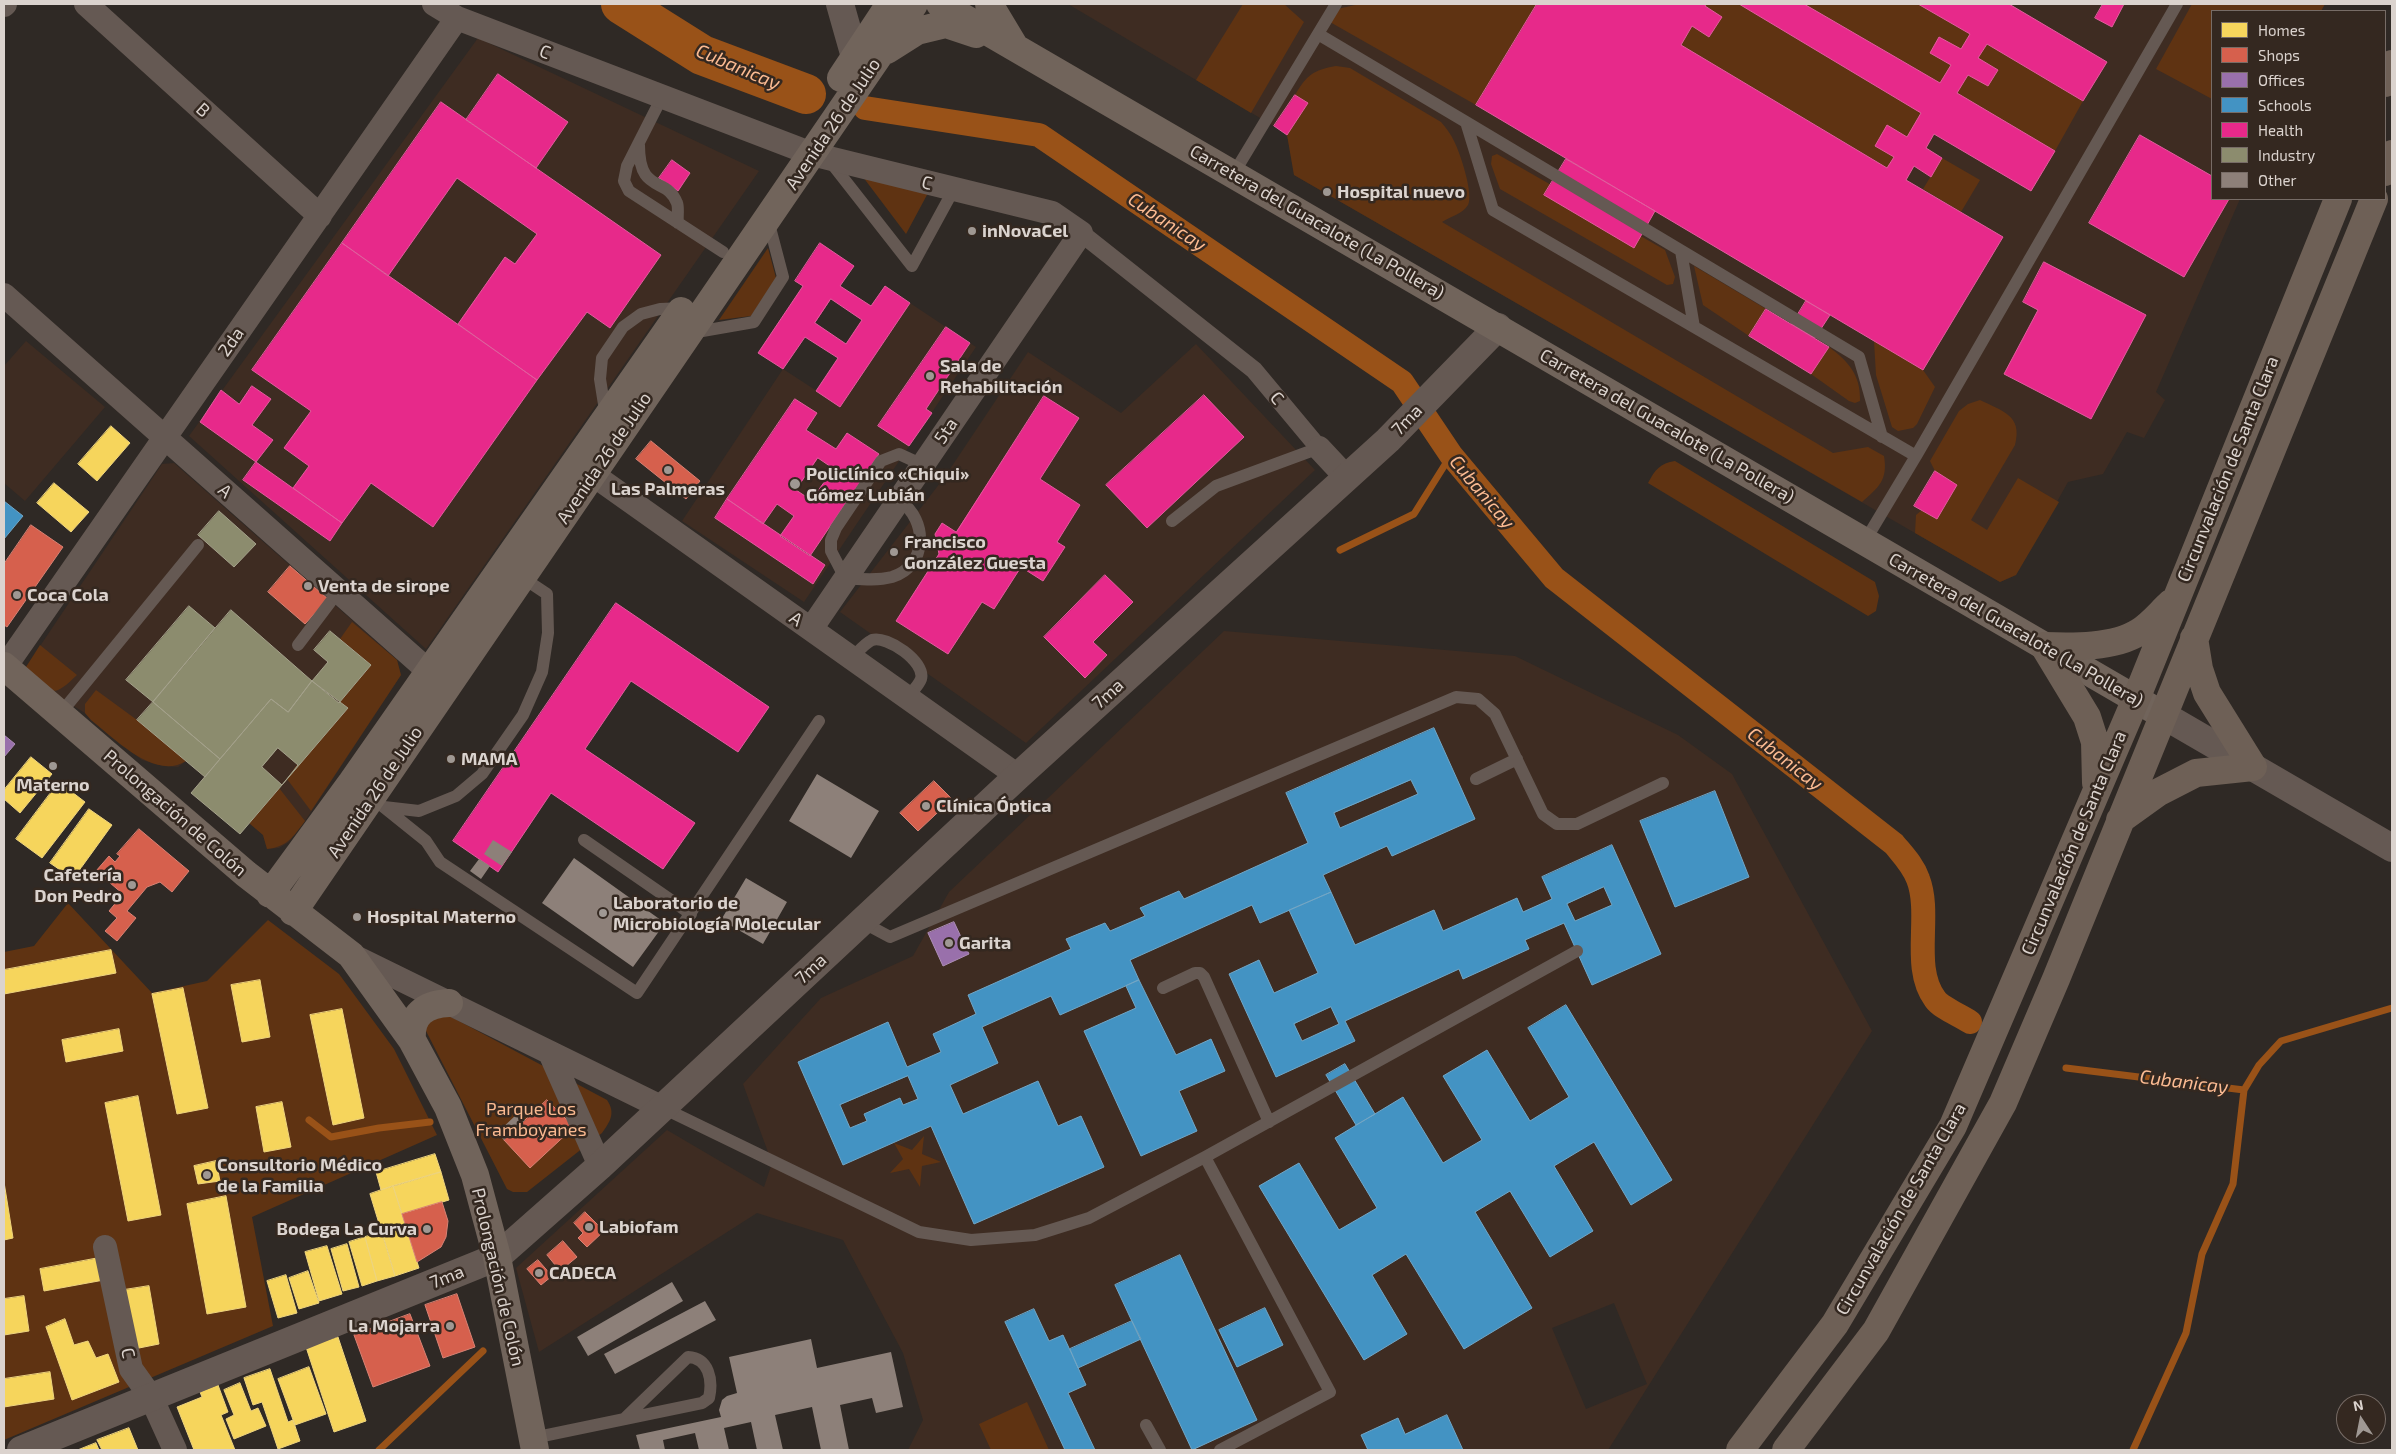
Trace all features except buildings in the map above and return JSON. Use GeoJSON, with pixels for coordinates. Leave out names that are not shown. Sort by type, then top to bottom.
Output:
{"type":"FeatureCollection","features":[{"type":"Feature","properties":{"kind":"highway"},"geometry":{"type":"LineString","coordinates":[[2386,80],[2392,64]]}},
{"type":"Feature","properties":{"kind":"highway"},"geometry":{"type":"LineString","coordinates":[[2386,169],[2392,154]]}},
{"type":"Feature","properties":{"kind":"highway","name":"Circunvalación de Santa Clara"},"geometry":{"type":"LineString","coordinates":[[1740,1450],[1835,1324],[1953,1126],[2136,699],[2338,200]]}},
{"type":"Feature","properties":{"kind":"highway","name":"Circunvalación de Santa Clara"},"geometry":{"type":"LineString","coordinates":[[1786,1450],[1876,1331],[2003,1103],[2374,200]]}},
{"type":"Feature","properties":{"kind":"highway"},"geometry":{"type":"LineString","coordinates":[[2044,646],[2078,647],[2120,640],[2139,632],[2176,598]]}},
{"type":"Feature","properties":{"kind":"highway"},"geometry":{"type":"LineString","coordinates":[[2120,820],[2159,792],[2196,774],[2253,767],[2207,693],[2199,669],[2194,638]]}},
{"type":"Feature","properties":{"kind":"highway"},"geometry":{"type":"LineString","coordinates":[[2044,646],[2087,717],[2096,742],[2096,794]]}},
{"type":"Feature","properties":{"kind":"main road","name":"Avenida 26 de Julio"},"geometry":{"type":"LineString","coordinates":[[437,679],[523,578],[584,468],[606,417],[768,220],[859,69],[890,4]]}},
{"type":"Feature","properties":{"kind":"main road","name":"Avenida 26 de Julio"},"geometry":{"type":"LineString","coordinates":[[859,69],[914,4]]}},
{"type":"Feature","properties":{"kind":"main road","name":"Carretera del Guacalote (La Pollera)"},"geometry":{"type":"LineString","coordinates":[[940,4],[1014,45],[2163,715]]}},
{"type":"Feature","properties":{"kind":"main road"},"geometry":{"type":"LineString","coordinates":[[989,4],[1014,45]]}},
{"type":"Feature","properties":{"kind":"main road"},"geometry":{"type":"LineString","coordinates":[[859,69],[916,31],[946,24],[1014,45]]}},
{"type":"Feature","properties":{"kind":"main road","name":"Avenida 26 de Julio"},"geometry":{"type":"LineString","coordinates":[[293,912],[369,796],[437,679],[686,320],[723,252],[814,145]]}},
{"type":"Feature","properties":{"kind":"main road","name":"Prolongación de Colón"},"geometry":{"type":"LineString","coordinates":[[4,666],[246,874],[351,956],[412,1040],[448,1107],[472,1166],[497,1256],[534,1444]]}},
{"type":"Feature","properties":{"kind":"main road","name":"Avenida 26 de Julio"},"geometry":{"type":"LineString","coordinates":[[270,894],[297,856],[369,796]]}},
{"type":"Feature","properties":{"kind":"main road"},"geometry":{"type":"LineString","coordinates":[[246,874],[268,874],[281,870],[297,856]]}},
{"type":"Feature","properties":{"kind":"main road"},"geometry":{"type":"LineString","coordinates":[[412,1040],[411,1029],[414,1020],[420,1012],[429,1006],[448,1003]]}},
{"type":"Feature","properties":{"kind":"street","name":"B"},"geometry":{"type":"LineString","coordinates":[[86,4],[320,216]]}},
{"type":"Feature","properties":{"kind":"street","name":"C"},"geometry":{"type":"LineString","coordinates":[[434,4],[457,18],[662,97],[954,189],[1052,213],[1082,233],[1254,370],[1346,478]]}},
{"type":"Feature","properties":{"kind":"street"},"geometry":{"type":"LineString","coordinates":[[840,4],[859,69]]}},
{"type":"Feature","properties":{"kind":"street","name":"2da"},"geometry":{"type":"LineString","coordinates":[[4,666],[457,18]]}},
{"type":"Feature","properties":{"kind":"street","name":"5ta"},"geometry":{"type":"LineString","coordinates":[[811,629],[1082,233]]}},
{"type":"Feature","properties":{"kind":"street","name":"A"},"geometry":{"type":"LineString","coordinates":[[4,295],[437,679]]}},
{"type":"Feature","properties":{"kind":"street","name":"7ma"},"geometry":{"type":"LineString","coordinates":[[20,1450],[497,1256],[600,1166],[1018,776],[1388,440],[1498,327]]}},
{"type":"Feature","properties":{"kind":"street","name":"A"},"geometry":{"type":"LineString","coordinates":[[584,468],[1018,776]]}},
{"type":"Feature","properties":{"kind":"street","name":"Carretera del Guacalote (La Pollera)"},"geometry":{"type":"LineString","coordinates":[[2163,715],[2392,848]]}},
{"type":"Feature","properties":{"kind":"street","name":"Prolongación de Colón"},"geometry":{"type":"LineString","coordinates":[[351,956],[663,1108]]}},
{"type":"Feature","properties":{"kind":"street"},"geometry":{"type":"LineString","coordinates":[[550,1053],[600,1166]]}},
{"type":"Feature","properties":{"kind":"street","name":"C"},"geometry":{"type":"LineString","coordinates":[[105,1246],[131,1369],[151,1397],[175,1450]]}},
{"type":"Feature","properties":{"kind":"lane"},"geometry":{"type":"LineString","coordinates":[[1234,173],[1336,4]]}},
{"type":"Feature","properties":{"kind":"lane"},"geometry":{"type":"LineString","coordinates":[[1865,541],[2178,4]]}},
{"type":"Feature","properties":{"kind":"lane"},"geometry":{"type":"LineString","coordinates":[[1318,34],[1858,357],[1882,437]]}},
{"type":"Feature","properties":{"kind":"lane"},"geometry":{"type":"LineString","coordinates":[[662,97],[627,166],[624,180],[629,191],[723,252]]}},
{"type":"Feature","properties":{"kind":"lane"},"geometry":{"type":"LineString","coordinates":[[1466,122],[1493,210],[1916,456]]}},
{"type":"Feature","properties":{"kind":"lane"},"geometry":{"type":"LineString","coordinates":[[638,143],[640,167],[644,175],[670,193],[678,204],[678,223]]}},
{"type":"Feature","properties":{"kind":"lane"},"geometry":{"type":"LineString","coordinates":[[814,145],[912,266],[954,189]]}},
{"type":"Feature","properties":{"kind":"lane"},"geometry":{"type":"LineString","coordinates":[[606,417],[600,379],[602,358],[622,327],[641,314],[660,309],[686,320],[754,322],[783,277],[768,220]]}},
{"type":"Feature","properties":{"kind":"lane"},"geometry":{"type":"LineString","coordinates":[[1681,251],[1694,327]]}},
{"type":"Feature","properties":{"kind":"lane"},"geometry":{"type":"LineString","coordinates":[[1172,521],[1216,486],[1319,448]]}},
{"type":"Feature","properties":{"kind":"lane"},"geometry":{"type":"LineString","coordinates":[[900,501],[908,506],[916,517],[921,531],[920,546],[915,559],[905,571],[891,577],[845,578],[831,551],[831,540],[836,528],[881,460],[899,454],[923,465]]}},
{"type":"Feature","properties":{"kind":"lane"},"geometry":{"type":"LineString","coordinates":[[60,714],[198,545]]}},
{"type":"Feature","properties":{"kind":"lane"},"geometry":{"type":"LineString","coordinates":[[369,796],[418,811],[456,796],[482,774],[523,715],[542,672],[548,633],[547,594],[523,578]]}},
{"type":"Feature","properties":{"kind":"lane"},"geometry":{"type":"LineString","coordinates":[[298,645],[338,592]]}},
{"type":"Feature","properties":{"kind":"lane"},"geometry":{"type":"LineString","coordinates":[[852,658],[874,640],[884,639],[916,660],[921,670],[921,680],[907,698]]}},
{"type":"Feature","properties":{"kind":"lane"},"geometry":{"type":"LineString","coordinates":[[862,922],[890,937],[1456,698],[1478,699],[1496,714],[1543,814],[1557,824],[1577,824],[1663,783]]}},
{"type":"Feature","properties":{"kind":"lane"},"geometry":{"type":"LineString","coordinates":[[369,796],[426,841],[440,862],[637,993],[819,721]]}},
{"type":"Feature","properties":{"kind":"lane"},"geometry":{"type":"LineString","coordinates":[[1476,780],[1517,759]]}},
{"type":"Feature","properties":{"kind":"lane"},"geometry":{"type":"LineString","coordinates":[[584,840],[691,914]]}},
{"type":"Feature","properties":{"kind":"lane"},"geometry":{"type":"LineString","coordinates":[[663,1108],[919,1232],[971,1240],[1035,1235],[1089,1218],[1206,1157],[1577,951]]}},
{"type":"Feature","properties":{"kind":"lane"},"geometry":{"type":"LineString","coordinates":[[1163,988],[1195,973],[1200,973],[1204,977],[1269,1122]]}},
{"type":"Feature","properties":{"kind":"lane"},"geometry":{"type":"LineString","coordinates":[[1206,1157],[1330,1392],[1220,1450]]}},
{"type":"Feature","properties":{"kind":"lane"},"geometry":{"type":"LineString","coordinates":[[534,1444],[624,1419],[702,1402],[709,1398],[711,1390],[707,1365],[698,1358],[688,1357],[624,1419]]}},
{"type":"Feature","properties":{"kind":"lane"},"geometry":{"type":"LineString","coordinates":[[1146,1425],[1160,1450]]}},
{"type":"Feature","properties":{"kind":"shaded area"},"geometry":{"type":"Polygon","coordinates":[[[1068,4],[2325,4],[2322,10],[2211,10],[2211,200],[2240,200],[2156,392],[2165,400],[2144,438],[2127,432],[2103,474],[2068,482],[2016,575],[2000,582],[1294,175],[1287,134],[1068,4]]]}},
{"type":"Feature","properties":{"kind":"shaded area"},"geometry":{"type":"Polygon","coordinates":[[[478,38],[759,171],[426,649],[189,436],[478,38]]]}},
{"type":"Feature","properties":{"kind":"shaded area","name":"Policlínico «Chiqui» Gómez Lubián"},"geometry":{"type":"Polygon","coordinates":[[[910,303],[976,347],[804,602],[682,521],[783,369],[840,406],[910,303]]]}},
{"type":"Feature","properties":{"kind":"shaded area"},"geometry":{"type":"Polygon","coordinates":[[[26,341],[105,407],[25,501],[4,483],[4,366],[26,341]]]}},
{"type":"Feature","properties":{"kind":"shaded area"},"geometry":{"type":"Polygon","coordinates":[[[1196,344],[1315,470],[1026,743],[840,612],[944,478],[1028,352],[1121,413],[1196,344]]]}},
{"type":"Feature","properties":{"kind":"shaded area"},"geometry":{"type":"Polygon","coordinates":[[[174,463],[397,660],[401,675],[305,821],[289,842],[279,848],[267,849],[263,835],[249,823],[240,834],[191,793],[204,777],[186,761],[178,767],[163,766],[142,760],[91,720],[85,713],[49,691],[26,667],[162,464],[174,463]]]}},
{"type":"Feature","properties":{"kind":"shaded area"},"geometry":{"type":"Polygon","coordinates":[[[1224,631],[1515,656],[1678,735],[1732,774],[1872,1031],[1608,1450],[908,1450],[923,1420],[903,1353],[843,1240],[757,1213],[539,1352],[516,1268],[667,1130],[764,1187],[772,1163],[743,1084],[821,998],[913,956],[949,892],[1224,631]],[[1614,1303],[1552,1328],[1586,1409],[1647,1384],[1614,1303]]]}},
{"type":"Feature","properties":{"kind":"green space"},"geometry":{"type":"Polygon","coordinates":[[[1243,4],[1284,4],[1304,22],[1251,113],[1196,80],[1243,4]]]}},
{"type":"Feature","properties":{"kind":"green space"},"geometry":{"type":"Polygon","coordinates":[[[1360,4],[1537,4],[1476,105],[1330,22],[1337,9],[1360,4]]]}},
{"type":"Feature","properties":{"kind":"green space"},"geometry":{"type":"Polygon","coordinates":[[[1706,4],[1739,4],[1921,113],[1907,137],[1888,126],[1894,157],[1887,168],[1681,45],[1692,26],[1710,36],[1721,17],[1705,6],[1706,4]]]}},
{"type":"Feature","properties":{"kind":"green space"},"geometry":{"type":"Polygon","coordinates":[[[1804,4],[1918,4],[1970,34],[1961,49],[1939,37],[1930,53],[1951,65],[1940,83],[1804,4]]]}},
{"type":"Feature","properties":{"kind":"green space"},"geometry":{"type":"Polygon","coordinates":[[[2192,4],[2325,4],[2322,10],[2211,10],[2211,98],[2156,69],[2192,4]]]}},
{"type":"Feature","properties":{"kind":"green space"},"geometry":{"type":"Polygon","coordinates":[[[1987,44],[2083,101],[2055,151],[1957,93],[1968,75],[1988,86],[1998,70],[1978,58],[1987,44]]]}},
{"type":"Feature","properties":{"kind":"green space"},"geometry":{"type":"Polygon","coordinates":[[[1336,66],[1350,68],[1441,122],[1450,133],[1463,163],[1468,183],[1469,200],[1468,205],[1463,211],[1442,222],[1833,453],[1868,447],[1884,456],[1885,471],[1881,482],[1862,502],[1294,175],[1287,135],[1307,103],[1295,95],[1311,74],[1336,66]]]}},
{"type":"Feature","properties":{"kind":"green space"},"geometry":{"type":"Polygon","coordinates":[[[1497,154],[1665,250],[1675,277],[1673,284],[1667,285],[1500,189],[1491,164],[1492,156],[1497,154]]]}},
{"type":"Feature","properties":{"kind":"green space"},"geometry":{"type":"Polygon","coordinates":[[[1942,158],[1980,180],[1961,212],[1923,189],[1942,158]]]}},
{"type":"Feature","properties":{"kind":"green space"},"geometry":{"type":"Polygon","coordinates":[[[863,177],[928,193],[906,234],[863,177]]]}},
{"type":"Feature","properties":{"kind":"green space"},"geometry":{"type":"Polygon","coordinates":[[[768,248],[776,278],[751,316],[719,320],[768,248]]]}},
{"type":"Feature","properties":{"kind":"green space"},"geometry":{"type":"Polygon","coordinates":[[[1694,266],[1766,309],[1749,336],[1703,305],[1694,266]]]}},
{"type":"Feature","properties":{"kind":"green space"},"geometry":{"type":"Polygon","coordinates":[[[1874,341],[1923,370],[1935,387],[1917,424],[1913,428],[1898,431],[1892,427],[1876,375],[1874,341]]]}},
{"type":"Feature","properties":{"kind":"green space"},"geometry":{"type":"Polygon","coordinates":[[[1829,347],[1847,363],[1856,376],[1860,401],[1855,403],[1849,401],[1811,374],[1829,347]]]}},
{"type":"Feature","properties":{"kind":"green space"},"geometry":{"type":"Polygon","coordinates":[[[1980,400],[2009,415],[2016,427],[2017,435],[2015,445],[1971,520],[1987,530],[2018,478],[2059,502],[2016,575],[2000,582],[1915,533],[1916,515],[1922,510],[1937,519],[1957,485],[1935,471],[1930,461],[1959,411],[1968,404],[1980,400]]]}},
{"type":"Feature","properties":{"kind":"green space"},"geometry":{"type":"Polygon","coordinates":[[[1675,461],[1875,582],[1879,596],[1876,611],[1868,616],[1648,483],[1658,468],[1665,463],[1675,461]]]}},
{"type":"Feature","properties":{"kind":"green space"},"geometry":{"type":"Polygon","coordinates":[[[352,622],[397,660],[401,675],[311,811],[287,779],[339,703],[371,665],[340,639],[352,622]]]}},
{"type":"Feature","properties":{"kind":"green space"},"geometry":{"type":"Polygon","coordinates":[[[40,645],[77,675],[56,691],[47,689],[27,671],[26,667],[40,645]]]}},
{"type":"Feature","properties":{"kind":"green space"},"geometry":{"type":"Polygon","coordinates":[[[96,690],[137,720],[186,761],[174,766],[161,766],[148,762],[123,746],[85,713],[85,704],[96,690]]]}},
{"type":"Feature","properties":{"kind":"green space"},"geometry":{"type":"Polygon","coordinates":[[[279,788],[305,821],[285,843],[267,849],[263,835],[249,823],[279,788]]]}},
{"type":"Feature","properties":{"kind":"green space"},"geometry":{"type":"Polygon","coordinates":[[[68,903],[152,993],[207,981],[268,920],[339,974],[394,1049],[437,1135],[252,1217],[273,1326],[4,1440],[4,952],[34,946],[68,903]]]}},
{"type":"Feature","properties":{"kind":"green space","name":"Parque Los Framboyanes"},"geometry":{"type":"Polygon","coordinates":[[[442,1012],[607,1100],[611,1109],[611,1117],[602,1133],[527,1192],[513,1192],[507,1189],[425,1029],[427,1020],[442,1012]]]}},
{"type":"Feature","properties":{"kind":"green space"},"geometry":{"type":"Polygon","coordinates":[[[924,1136],[922,1154],[941,1162],[922,1166],[920,1187],[909,1169],[890,1173],[903,1159],[894,1143],[912,1150],[924,1136]]]}},
{"type":"Feature","properties":{"kind":"green space"},"geometry":{"type":"Polygon","coordinates":[[[1027,1402],[1049,1450],[991,1450],[979,1424],[1027,1402]]]}},
{"type":"Feature","properties":{"kind":"waterway","name":"Cubanicay"},"geometry":{"type":"LineString","coordinates":[[621,4],[702,55],[806,94]]}},
{"type":"Feature","properties":{"kind":"waterway","name":"Cubanicay"},"geometry":{"type":"LineString","coordinates":[[865,108],[1039,135],[1402,382],[1451,455],[1554,578],[1894,844],[1908,860],[1918,879],[1922,893],[1924,972],[1928,986],[1938,1002],[1970,1022]]}},
{"type":"Feature","properties":{"kind":"waterway"},"geometry":{"type":"LineString","coordinates":[[1340,550],[1414,514],[1451,455]]}},
{"type":"Feature","properties":{"kind":"waterway","name":"Cubanicay"},"geometry":{"type":"LineString","coordinates":[[2066,1068],[2244,1090],[2259,1065],[2281,1041],[2392,1008]]}},
{"type":"Feature","properties":{"kind":"waterway"},"geometry":{"type":"LineString","coordinates":[[2133,1450],[2186,1333],[2202,1254],[2233,1184],[2244,1090]]}},
{"type":"Feature","properties":{"kind":"waterway"},"geometry":{"type":"LineString","coordinates":[[309,1120],[331,1137],[379,1128],[430,1122]]}},
{"type":"Feature","properties":{"kind":"waterway"},"geometry":{"type":"LineString","coordinates":[[379,1450],[483,1351]]}},
{"type":"Feature","properties":{"kind":"place","name":"Hospital nuevo"},"geometry":{"type":"Point","coordinates":[1327,192]}},
{"type":"Feature","properties":{"kind":"place","name":"inNovaCel"},"geometry":{"type":"Point","coordinates":[972,231]}},
{"type":"Feature","properties":{"kind":"place","name":"Sala de Rehabilitación"},"geometry":{"type":"Point","coordinates":[930,376]}},
{"type":"Feature","properties":{"kind":"place","name":"Las Palmeras"},"geometry":{"type":"Point","coordinates":[668,470]}},
{"type":"Feature","properties":{"kind":"place","name":"Policlínico «Chiqui» Gómez Lubián"},"geometry":{"type":"Point","coordinates":[795,484]}},
{"type":"Feature","properties":{"kind":"place","name":"Francisco González Guesta"},"geometry":{"type":"Point","coordinates":[894,552]}},
{"type":"Feature","properties":{"kind":"place","name":"Venta de sirope"},"geometry":{"type":"Point","coordinates":[308,586]}},
{"type":"Feature","properties":{"kind":"place","name":"Coca Cola"},"geometry":{"type":"Point","coordinates":[17,595]}},
{"type":"Feature","properties":{"kind":"place","name":"MAMA"},"geometry":{"type":"Point","coordinates":[451,759]}},
{"type":"Feature","properties":{"kind":"place","name":"Materno"},"geometry":{"type":"Point","coordinates":[53,766]}},
{"type":"Feature","properties":{"kind":"place","name":"Clínica Óptica"},"geometry":{"type":"Point","coordinates":[926,806]}},
{"type":"Feature","properties":{"kind":"place","name":"Cafetería Don Pedro"},"geometry":{"type":"Point","coordinates":[132,885]}},
{"type":"Feature","properties":{"kind":"place","name":"Laboratorio de Microbiología Molecular"},"geometry":{"type":"Point","coordinates":[603,913]}},
{"type":"Feature","properties":{"kind":"place","name":"Hospital Materno"},"geometry":{"type":"Point","coordinates":[357,917]}},
{"type":"Feature","properties":{"kind":"place","name":"Garita"},"geometry":{"type":"Point","coordinates":[949,943]}},
{"type":"Feature","properties":{"kind":"place","name":"Consultorio Médico de la Familia"},"geometry":{"type":"Point","coordinates":[207,1175]}},
{"type":"Feature","properties":{"kind":"place","name":"Labiofam"},"geometry":{"type":"Point","coordinates":[589,1227]}},
{"type":"Feature","properties":{"kind":"place","name":"Bodega La Curva"},"geometry":{"type":"Point","coordinates":[427,1229]}},
{"type":"Feature","properties":{"kind":"place","name":"CADECA"},"geometry":{"type":"Point","coordinates":[539,1273]}},
{"type":"Feature","properties":{"kind":"place","name":"La Mojarra"},"geometry":{"type":"Point","coordinates":[450,1326]}}]}
